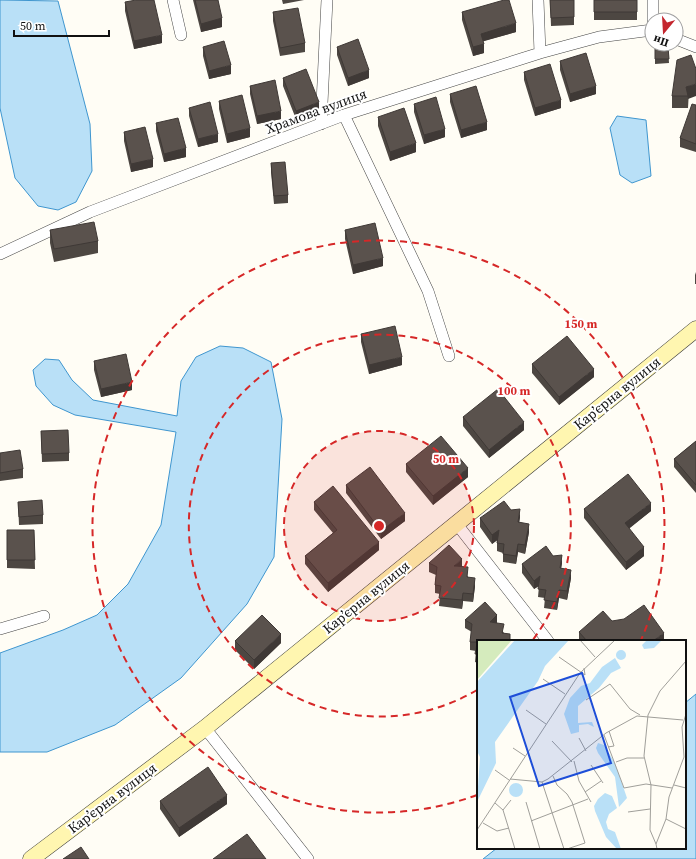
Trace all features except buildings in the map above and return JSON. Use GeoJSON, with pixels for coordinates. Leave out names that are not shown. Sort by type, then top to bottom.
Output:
{"type":"FeatureCollection","features":[{"type":"Feature","properties":{"kind":"street"},"geometry":{"type":"LineString","coordinates":[[173,0],[181,35]]}},
{"type":"Feature","properties":{"kind":"street"},"geometry":{"type":"LineString","coordinates":[[322,124],[327,0]]}},
{"type":"Feature","properties":{"kind":"street"},"geometry":{"type":"LineString","coordinates":[[538,0],[540,53]]}},
{"type":"Feature","properties":{"kind":"street"},"geometry":{"type":"LineString","coordinates":[[653,0],[653,12]]}},
{"type":"Feature","properties":{"kind":"street","name":"Храмова вулиця"},"geometry":{"type":"LineString","coordinates":[[0,254],[90,212],[344,115],[540,53],[599,37],[644,31]]}},
{"type":"Feature","properties":{"kind":"street"},"geometry":{"type":"LineString","coordinates":[[684,42],[696,47]]}},
{"type":"Feature","properties":{"kind":"street"},"geometry":{"type":"LineString","coordinates":[[344,115],[428,291],[449,356]]}},
{"type":"Feature","properties":{"kind":"street","name":"Карʼєрна вулиця"},"geometry":{"type":"LineString","coordinates":[[31,859],[205,728],[696,329]]}},
{"type":"Feature","properties":{"kind":"street"},"geometry":{"type":"LineString","coordinates":[[456,523],[547,640]]}},
{"type":"Feature","properties":{"kind":"street"},"geometry":{"type":"LineString","coordinates":[[0,629],[44,616]]}},
{"type":"Feature","properties":{"kind":"street"},"geometry":{"type":"LineString","coordinates":[[205,728],[308,859]]}},
{"type":"Feature","properties":{"kind":"water"},"geometry":{"type":"Polygon","coordinates":[[[0,0],[58,1],[90,124],[92,171],[76,202],[58,210],[38,206],[15,178],[0,108],[0,0]]]}},
{"type":"Feature","properties":{"kind":"water"},"geometry":{"type":"Polygon","coordinates":[[[617,116],[646,120],[651,176],[632,183],[620,175],[610,128],[617,116]]]}},
{"type":"Feature","properties":{"kind":"water"},"geometry":{"type":"Polygon","coordinates":[[[220,346],[243,348],[271,362],[282,419],[274,557],[247,604],[181,678],[115,725],[47,752],[0,752],[0,653],[63,630],[97,615],[128,584],[161,525],[176,432],[75,415],[53,405],[36,386],[33,370],[45,359],[59,360],[72,380],[93,400],[177,416],[181,381],[196,357],[220,346]]]}},
{"type":"Feature","properties":{"kind":"water"},"geometry":{"type":"Polygon","coordinates":[[[696,694],[696,859],[483,859],[496,849],[686,849],[686,702],[696,694]]]}}]}
